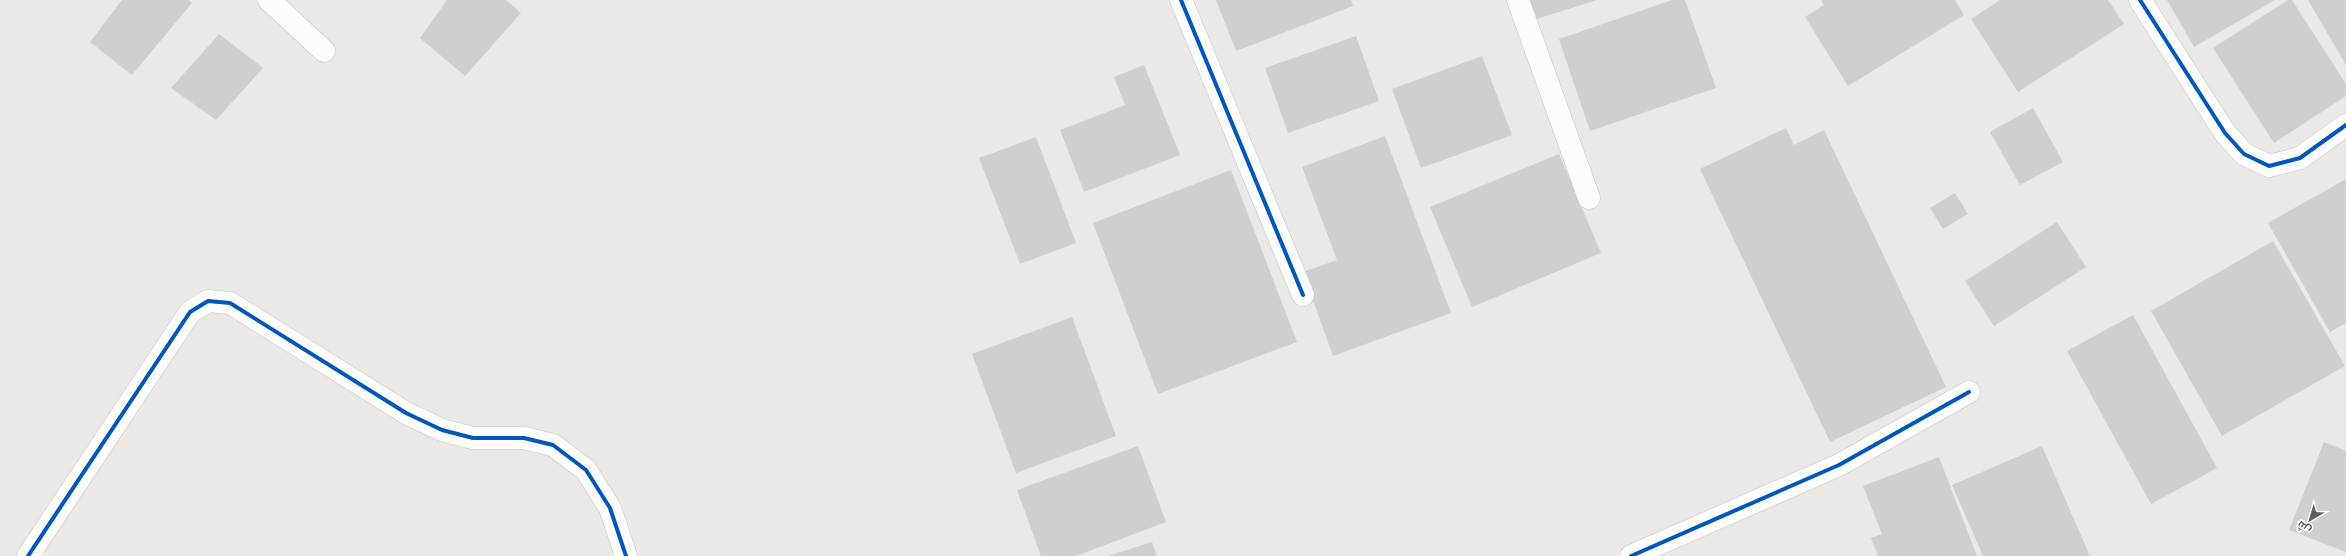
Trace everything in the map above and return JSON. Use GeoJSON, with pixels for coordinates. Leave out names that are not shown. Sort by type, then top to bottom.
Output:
{"type":"FeatureCollection","features":[{"type":"Feature","properties":{"kind":"street"},"geometry":{"type":"LineString","coordinates":[[269,0],[324,51]]}},
{"type":"Feature","properties":{"kind":"street"},"geometry":{"type":"LineString","coordinates":[[1181,0],[1302,295]]}},
{"type":"Feature","properties":{"kind":"street"},"geometry":{"type":"LineString","coordinates":[[1518,0],[1589,198]]}},
{"type":"Feature","properties":{"kind":"street"},"geometry":{"type":"LineString","coordinates":[[2140,0],[2225,133],[2244,154],[2269,166],[2300,158],[2346,125]]}},
{"type":"Feature","properties":{"kind":"street"},"geometry":{"type":"LineString","coordinates":[[28,556],[190,312],[208,301],[230,303],[406,413],[442,430],[473,438],[524,438],[553,445],[586,470],[610,508],[626,556]]}},
{"type":"Feature","properties":{"kind":"street"},"geometry":{"type":"LineString","coordinates":[[1631,556],[1839,465],[1969,392]]}},
{"type":"Feature","properties":{"kind":"building"},"geometry":{"type":"Polygon","coordinates":[[[122,0],[189,0],[192,3],[132,75],[90,42],[122,0]]]}},
{"type":"Feature","properties":{"kind":"building"},"geometry":{"type":"Polygon","coordinates":[[[447,0],[506,0],[521,13],[465,76],[420,38],[447,0]]]}},
{"type":"Feature","properties":{"kind":"building"},"geometry":{"type":"Polygon","coordinates":[[[1216,0],[1351,0],[1353,6],[1236,51],[1216,0]]]}},
{"type":"Feature","properties":{"kind":"building"},"geometry":{"type":"Polygon","coordinates":[[[1527,0],[1597,0],[1533,20],[1527,0]]]}},
{"type":"Feature","properties":{"kind":"building"},"geometry":{"type":"Polygon","coordinates":[[[1672,0],[1685,0],[1716,88],[1590,131],[1559,39],[1672,0]]]}},
{"type":"Feature","properties":{"kind":"building"},"geometry":{"type":"Polygon","coordinates":[[[1821,0],[1955,0],[1964,15],[1848,86],[1805,17],[1824,5],[1821,0]]]}},
{"type":"Feature","properties":{"kind":"building"},"geometry":{"type":"Polygon","coordinates":[[[2000,0],[2108,0],[2124,24],[2018,92],[1971,19],[2000,0]]]}},
{"type":"Feature","properties":{"kind":"building"},"geometry":{"type":"Polygon","coordinates":[[[2167,0],[2275,0],[2194,47],[2167,0]]]}},
{"type":"Feature","properties":{"kind":"building"},"geometry":{"type":"Polygon","coordinates":[[[2288,0],[2292,0],[2346,84],[2346,96],[2274,143],[2213,48],[2288,0]]]}},
{"type":"Feature","properties":{"kind":"building"},"geometry":{"type":"Polygon","coordinates":[[[2308,0],[2346,0],[2346,65],[2308,0]]]}},
{"type":"Feature","properties":{"kind":"building"},"geometry":{"type":"Polygon","coordinates":[[[219,34],[263,68],[216,120],[171,88],[219,34]]]}},
{"type":"Feature","properties":{"kind":"building"},"geometry":{"type":"Polygon","coordinates":[[[1356,36],[1379,101],[1288,133],[1265,68],[1356,36]]]}},
{"type":"Feature","properties":{"kind":"building"},"geometry":{"type":"Polygon","coordinates":[[[1482,56],[1512,135],[1421,168],[1392,89],[1482,56]]]}},
{"type":"Feature","properties":{"kind":"building"},"geometry":{"type":"Polygon","coordinates":[[[1144,65],[1180,155],[1084,192],[1060,130],[1125,105],[1114,77],[1144,65]]]}},
{"type":"Feature","properties":{"kind":"building"},"geometry":{"type":"Polygon","coordinates":[[[2033,108],[2063,162],[2020,185],[1990,132],[2033,108]]]}},
{"type":"Feature","properties":{"kind":"building"},"geometry":{"type":"Polygon","coordinates":[[[1786,128],[1794,145],[1824,130],[1946,387],[1830,442],[1700,169],[1786,128]]]}},
{"type":"Feature","properties":{"kind":"building"},"geometry":{"type":"Polygon","coordinates":[[[1385,136],[1451,313],[1333,356],[1303,272],[1337,260],[1302,167],[1385,136]]]}},
{"type":"Feature","properties":{"kind":"building"},"geometry":{"type":"Polygon","coordinates":[[[1036,137],[1076,243],[1020,264],[979,158],[1036,137]]]}},
{"type":"Feature","properties":{"kind":"building"},"geometry":{"type":"Polygon","coordinates":[[[1559,154],[1601,253],[1472,307],[1430,207],[1559,154]]]}},
{"type":"Feature","properties":{"kind":"building"},"geometry":{"type":"Polygon","coordinates":[[[1231,170],[1297,342],[1158,394],[1093,223],[1231,170]]]}},
{"type":"Feature","properties":{"kind":"building"},"geometry":{"type":"Polygon","coordinates":[[[2346,179],[2346,323],[2330,332],[2268,223],[2346,179]]]}},
{"type":"Feature","properties":{"kind":"building"},"geometry":{"type":"Polygon","coordinates":[[[1955,193],[1968,214],[1943,229],[1930,208],[1955,193]]]}},
{"type":"Feature","properties":{"kind":"building"},"geometry":{"type":"Polygon","coordinates":[[[2057,222],[2086,267],[1994,326],[1965,281],[2057,222]]]}},
{"type":"Feature","properties":{"kind":"building"},"geometry":{"type":"Polygon","coordinates":[[[2273,241],[2345,366],[2222,436],[2151,311],[2273,241]]]}},
{"type":"Feature","properties":{"kind":"building"},"geometry":{"type":"Polygon","coordinates":[[[2133,315],[2217,468],[2151,504],[2067,351],[2133,315]]]}},
{"type":"Feature","properties":{"kind":"building"},"geometry":{"type":"Polygon","coordinates":[[[1072,317],[1116,436],[1016,473],[972,354],[1072,317]]]}},
{"type":"Feature","properties":{"kind":"building"},"geometry":{"type":"Polygon","coordinates":[[[2324,442],[2346,451],[2346,552],[2289,530],[2324,442]]]}},
{"type":"Feature","properties":{"kind":"building"},"geometry":{"type":"Polygon","coordinates":[[[1138,446],[1166,522],[1076,556],[1041,556],[1017,490],[1138,446]]]}},
{"type":"Feature","properties":{"kind":"building"},"geometry":{"type":"Polygon","coordinates":[[[2042,446],[2090,556],[1983,556],[1952,485],[2042,446]]]}},
{"type":"Feature","properties":{"kind":"building"},"geometry":{"type":"Polygon","coordinates":[[[1939,457],[1977,556],[1878,556],[1871,538],[1882,534],[1863,486],[1939,457]]]}},
{"type":"Feature","properties":{"kind":"building"},"geometry":{"type":"Polygon","coordinates":[[[1152,542],[1157,556],[1108,556],[1152,542]]]}},
{"type":"Feature","properties":{"kind":"cycle path"},"geometry":{"type":"LineString","coordinates":[[1181,0],[1303,295]]}},
{"type":"Feature","properties":{"kind":"cycle path"},"geometry":{"type":"LineString","coordinates":[[2140,0],[2225,133],[2244,154],[2269,166],[2300,158],[2346,125]]}},
{"type":"Feature","properties":{"kind":"cycle path"},"geometry":{"type":"LineString","coordinates":[[28,556],[190,312],[208,301],[230,303],[406,413],[442,430],[473,438],[524,438],[553,445],[586,470],[610,508],[626,556]]}},
{"type":"Feature","properties":{"kind":"cycle path"},"geometry":{"type":"LineString","coordinates":[[1631,556],[1839,465],[1969,392]]}}]}
